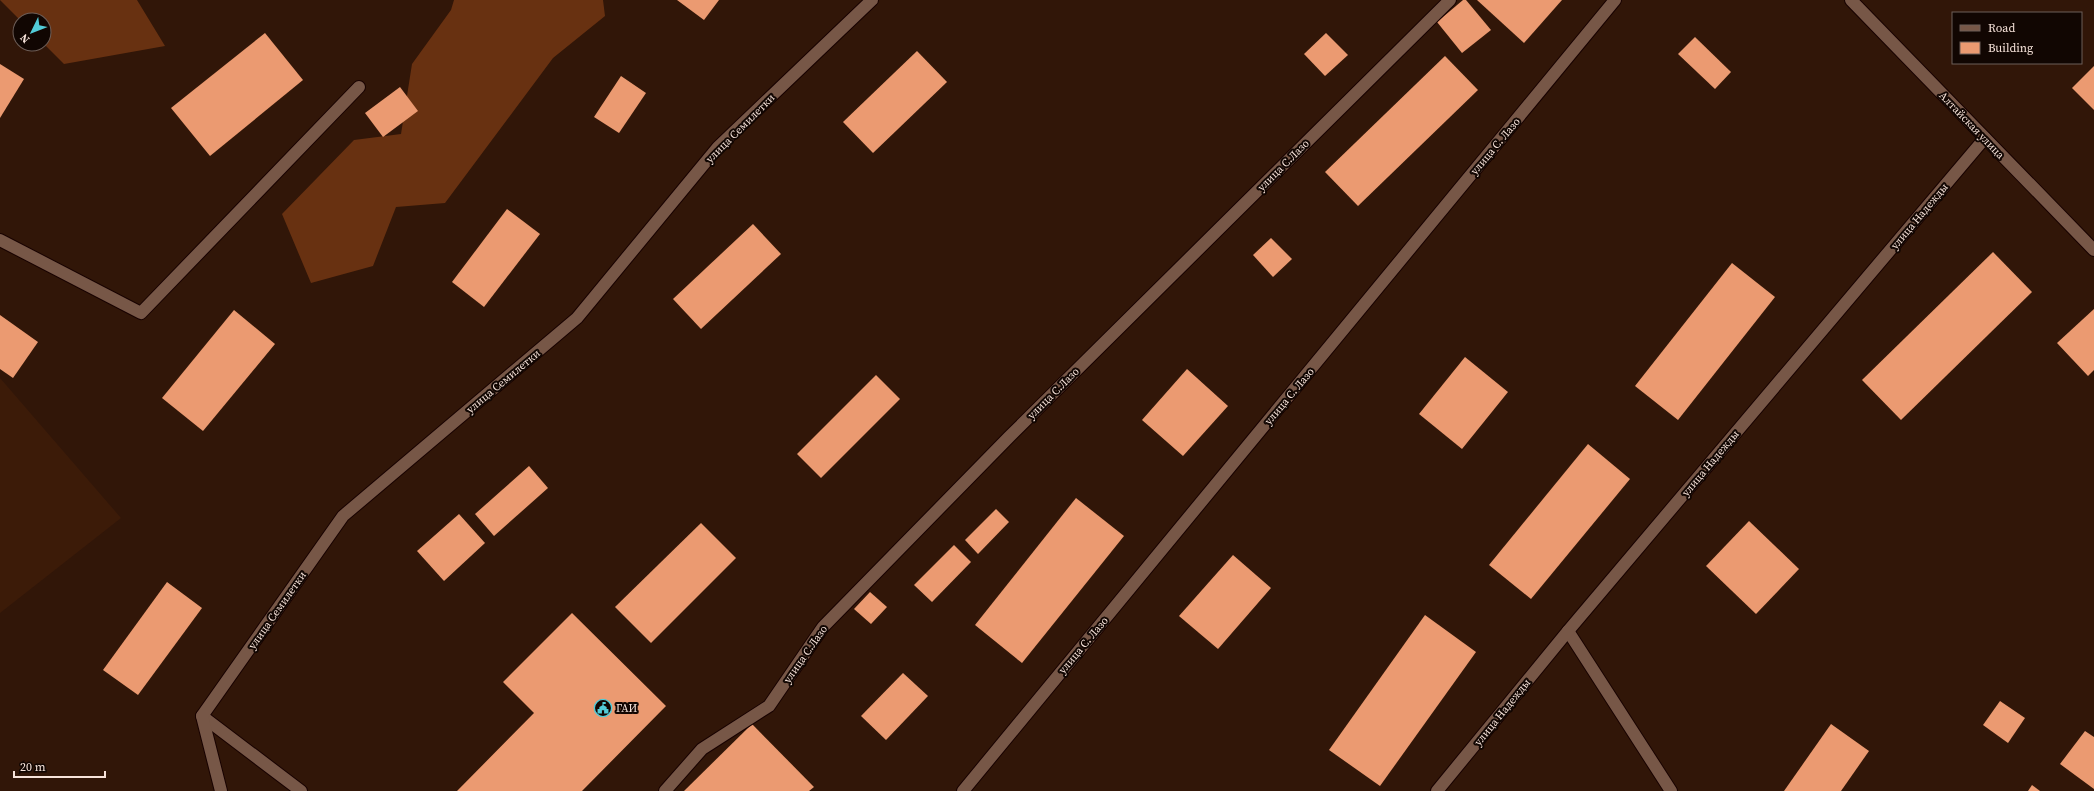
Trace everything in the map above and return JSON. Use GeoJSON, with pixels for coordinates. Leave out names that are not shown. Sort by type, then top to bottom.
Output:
{"type":"FeatureCollection","features":[{"type":"Feature","properties":{"kind":"street","name":"улица Семилетки"},"geometry":{"type":"LineString","coordinates":[[202,716],[343,516],[577,318],[718,147],[872,0]]}},
{"type":"Feature","properties":{"kind":"street","name":"улица С.Лазо"},"geometry":{"type":"LineString","coordinates":[[665,791],[702,749],[769,706],[823,628],[1008,438],[1450,0]]}},
{"type":"Feature","properties":{"kind":"street","name":"улица С. Лазо"},"geometry":{"type":"LineString","coordinates":[[963,791],[1615,0]]}},
{"type":"Feature","properties":{"kind":"street","name":"Алтайская улица"},"geometry":{"type":"LineString","coordinates":[[1851,0],[2094,250]]}},
{"type":"Feature","properties":{"kind":"street"},"geometry":{"type":"LineString","coordinates":[[0,240],[141,313],[360,88]]}},
{"type":"Feature","properties":{"kind":"street","name":"улица Надежды"},"geometry":{"type":"LineString","coordinates":[[1437,791],[1568,631],[1985,138]]}},
{"type":"Feature","properties":{"kind":"street"},"geometry":{"type":"LineString","coordinates":[[1568,631],[1671,791]]}},
{"type":"Feature","properties":{"kind":"street"},"geometry":{"type":"LineString","coordinates":[[202,716],[221,791]]}},
{"type":"Feature","properties":{"kind":"street"},"geometry":{"type":"LineString","coordinates":[[202,716],[301,791]]}},
{"type":"Feature","properties":{"kind":"shaded area"},"geometry":{"type":"Polygon","coordinates":[[[0,0],[137,0],[165,46],[64,64],[52,52],[52,12],[12,12],[0,0]]]}},
{"type":"Feature","properties":{"kind":"shaded area"},"geometry":{"type":"Polygon","coordinates":[[[454,0],[603,0],[605,16],[553,58],[445,203],[396,207],[373,266],[311,283],[282,214],[354,140],[401,134],[412,64],[451,10],[454,0]]]}},
{"type":"Feature","properties":{"kind":"shaded area"},"geometry":{"type":"Polygon","coordinates":[[[0,378],[121,518],[0,613],[0,378]]]}},
{"type":"Feature","properties":{"kind":"building"},"geometry":{"type":"Polygon","coordinates":[[[677,0],[719,0],[704,20],[677,0]]]}},
{"type":"Feature","properties":{"kind":"building"},"geometry":{"type":"Polygon","coordinates":[[[1463,0],[1466,0],[1491,30],[1462,53],[1437,22],[1463,0]]]}},
{"type":"Feature","properties":{"kind":"building"},"geometry":{"type":"Polygon","coordinates":[[[1477,0],[1562,0],[1524,43],[1477,0]]]}},
{"type":"Feature","properties":{"kind":"building"},"geometry":{"type":"Polygon","coordinates":[[[265,33],[303,80],[210,156],[171,108],[265,33]]]}},
{"type":"Feature","properties":{"kind":"building"},"geometry":{"type":"Polygon","coordinates":[[[1326,33],[1348,55],[1325,76],[1304,54],[1326,33]]]}},
{"type":"Feature","properties":{"kind":"building"},"geometry":{"type":"Polygon","coordinates":[[[1695,37],[1731,72],[1715,89],[1678,54],[1695,37]]]}},
{"type":"Feature","properties":{"kind":"building"},"geometry":{"type":"Polygon","coordinates":[[[917,51],[947,82],[873,153],[843,122],[917,51]]]}},
{"type":"Feature","properties":{"kind":"building"},"geometry":{"type":"Polygon","coordinates":[[[1445,56],[1478,90],[1358,206],[1325,172],[1445,56]]]}},
{"type":"Feature","properties":{"kind":"building"},"geometry":{"type":"Polygon","coordinates":[[[0,64],[24,79],[0,118],[0,64]]]}},
{"type":"Feature","properties":{"kind":"building"},"geometry":{"type":"Polygon","coordinates":[[[2094,66],[2094,110],[2072,88],[2094,66]]]}},
{"type":"Feature","properties":{"kind":"building"},"geometry":{"type":"Polygon","coordinates":[[[621,76],[646,93],[619,133],[594,117],[621,76]]]}},
{"type":"Feature","properties":{"kind":"building"},"geometry":{"type":"Polygon","coordinates":[[[400,87],[418,111],[383,137],[365,113],[400,87]]]}},
{"type":"Feature","properties":{"kind":"building"},"geometry":{"type":"Polygon","coordinates":[[[507,209],[540,234],[484,307],[452,282],[507,209]]]}},
{"type":"Feature","properties":{"kind":"building"},"geometry":{"type":"Polygon","coordinates":[[[753,224],[781,254],[701,329],[673,299],[753,224]]]}},
{"type":"Feature","properties":{"kind":"building"},"geometry":{"type":"Polygon","coordinates":[[[1271,238],[1292,259],[1273,277],[1253,255],[1271,238]]]}},
{"type":"Feature","properties":{"kind":"building"},"geometry":{"type":"Polygon","coordinates":[[[1993,252],[2032,292],[1901,420],[1862,380],[1993,252]]]}},
{"type":"Feature","properties":{"kind":"building"},"geometry":{"type":"Polygon","coordinates":[[[1732,263],[1775,297],[1678,420],[1635,386],[1732,263]]]}},
{"type":"Feature","properties":{"kind":"building"},"geometry":{"type":"Polygon","coordinates":[[[2094,309],[2094,370],[2088,376],[2057,343],[2094,309]]]}},
{"type":"Feature","properties":{"kind":"building"},"geometry":{"type":"Polygon","coordinates":[[[234,310],[275,344],[203,431],[162,398],[234,310]]]}},
{"type":"Feature","properties":{"kind":"building"},"geometry":{"type":"Polygon","coordinates":[[[0,315],[38,342],[13,378],[0,369],[0,315]]]}},
{"type":"Feature","properties":{"kind":"building"},"geometry":{"type":"Polygon","coordinates":[[[1465,357],[1508,392],[1462,449],[1419,414],[1465,357]]]}},
{"type":"Feature","properties":{"kind":"building"},"geometry":{"type":"Polygon","coordinates":[[[1187,369],[1228,406],[1183,456],[1142,420],[1187,369]]]}},
{"type":"Feature","properties":{"kind":"building"},"geometry":{"type":"Polygon","coordinates":[[[876,375],[900,399],[821,478],[797,454],[876,375]]]}},
{"type":"Feature","properties":{"kind":"building"},"geometry":{"type":"Polygon","coordinates":[[[1588,444],[1630,479],[1531,599],[1489,565],[1588,444]]]}},
{"type":"Feature","properties":{"kind":"building"},"geometry":{"type":"Polygon","coordinates":[[[529,466],[548,488],[494,536],[475,514],[529,466]]]}},
{"type":"Feature","properties":{"kind":"building"},"geometry":{"type":"Polygon","coordinates":[[[1076,498],[1124,536],[1022,663],[975,625],[1076,498]]]}},
{"type":"Feature","properties":{"kind":"building"},"geometry":{"type":"Polygon","coordinates":[[[996,509],[1009,522],[978,554],[965,540],[996,509]]]}},
{"type":"Feature","properties":{"kind":"building"},"geometry":{"type":"Polygon","coordinates":[[[459,514],[485,543],[444,581],[417,551],[459,514]]]}},
{"type":"Feature","properties":{"kind":"building"},"geometry":{"type":"Polygon","coordinates":[[[1749,521],[1799,569],[1756,614],[1706,566],[1749,521]]]}},
{"type":"Feature","properties":{"kind":"building"},"geometry":{"type":"Polygon","coordinates":[[[701,523],[736,558],[651,643],[615,607],[701,523]]]}},
{"type":"Feature","properties":{"kind":"building"},"geometry":{"type":"Polygon","coordinates":[[[954,545],[971,562],[932,602],[914,585],[954,545]]]}},
{"type":"Feature","properties":{"kind":"building"},"geometry":{"type":"Polygon","coordinates":[[[1233,555],[1271,588],[1218,649],[1179,616],[1233,555]]]}},
{"type":"Feature","properties":{"kind":"building"},"geometry":{"type":"Polygon","coordinates":[[[167,582],[202,608],[138,695],[103,670],[167,582]]]}},
{"type":"Feature","properties":{"kind":"building"},"geometry":{"type":"Polygon","coordinates":[[[870,592],[887,607],[871,624],[854,609],[870,592]]]}},
{"type":"Feature","properties":{"kind":"building"},"geometry":{"type":"Polygon","coordinates":[[[572,613],[666,706],[582,791],[457,791],[534,713],[503,682],[572,613]]]}},
{"type":"Feature","properties":{"kind":"building"},"geometry":{"type":"Polygon","coordinates":[[[1425,615],[1476,652],[1380,786],[1329,750],[1425,615]]]}},
{"type":"Feature","properties":{"kind":"building"},"geometry":{"type":"Polygon","coordinates":[[[903,673],[928,696],[886,740],[861,716],[903,673]]]}},
{"type":"Feature","properties":{"kind":"building"},"geometry":{"type":"Polygon","coordinates":[[[2000,701],[2025,718],[2008,743],[1983,725],[2000,701]]]}},
{"type":"Feature","properties":{"kind":"building"},"geometry":{"type":"Polygon","coordinates":[[[752,724],[814,787],[809,791],[684,791],[752,724]]]}},
{"type":"Feature","properties":{"kind":"building"},"geometry":{"type":"Polygon","coordinates":[[[1831,724],[1869,751],[1841,791],[1784,791],[1831,724]]]}},
{"type":"Feature","properties":{"kind":"building"},"geometry":{"type":"Polygon","coordinates":[[[2085,731],[2094,737],[2094,789],[2060,764],[2085,731]]]}},
{"type":"Feature","properties":{"kind":"building"},"geometry":{"type":"Polygon","coordinates":[[[2032,785],[2040,791],[2028,791],[2032,785]]]}},
{"type":"Feature","properties":{"kind":"place","name":"ГАИ"},"geometry":{"type":"Point","coordinates":[603,708]}}]}
